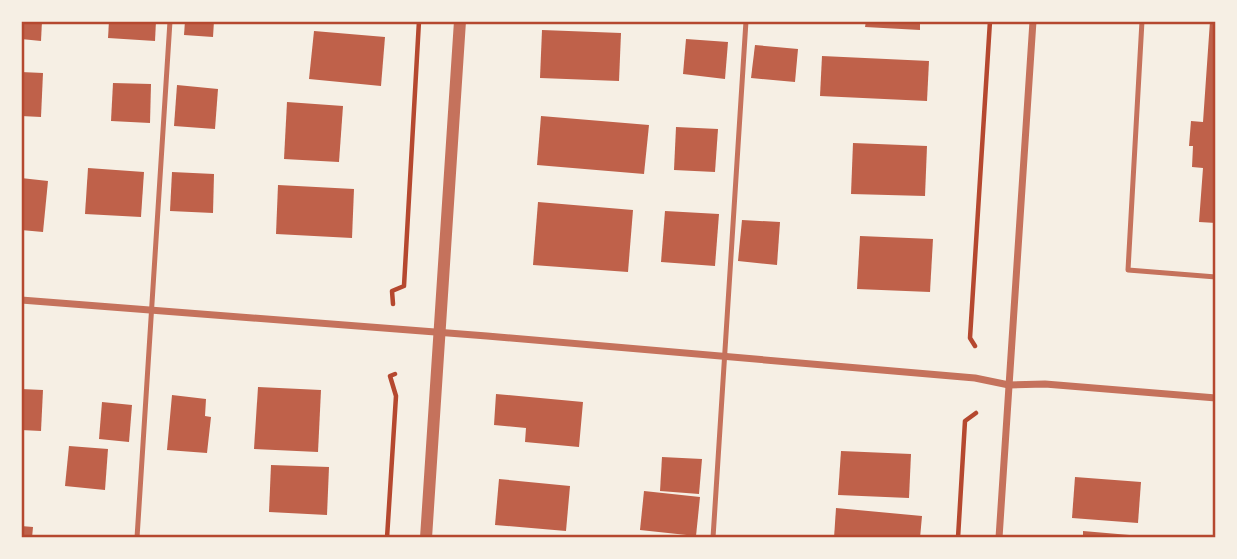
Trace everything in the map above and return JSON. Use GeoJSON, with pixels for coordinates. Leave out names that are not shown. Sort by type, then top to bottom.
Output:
{"type":"FeatureCollection","features":[{"type":"Feature","properties":{"kind":"street"},"geometry":{"type":"LineString","coordinates":[[426,538],[460,21]]}},
{"type":"Feature","properties":{"kind":"street"},"geometry":{"type":"LineString","coordinates":[[999,538],[1033,21]]}},
{"type":"Feature","properties":{"kind":"street"},"geometry":{"type":"LineString","coordinates":[[21,300],[725,356],[975,379],[1009,385],[1045,384],[1216,398]]}},
{"type":"Feature","properties":{"kind":"lane"},"geometry":{"type":"LineString","coordinates":[[137,538],[170,21]]}},
{"type":"Feature","properties":{"kind":"lane"},"geometry":{"type":"LineString","coordinates":[[713,538],[746,21]]}},
{"type":"Feature","properties":{"kind":"lane"},"geometry":{"type":"LineString","coordinates":[[1142,21],[1128,270],[1216,277]]}},
{"type":"Feature","properties":{"kind":"path"},"geometry":{"type":"LineString","coordinates":[[393,304],[392,291],[404,286],[419,21]]}},
{"type":"Feature","properties":{"kind":"path"},"geometry":{"type":"LineString","coordinates":[[975,346],[970,338],[990,21]]}},
{"type":"Feature","properties":{"kind":"path"},"geometry":{"type":"LineString","coordinates":[[387,538],[396,396],[390,376],[395,374]]}},
{"type":"Feature","properties":{"kind":"path"},"geometry":{"type":"LineString","coordinates":[[958,538],[965,421],[976,413]]}},
{"type":"Feature","properties":{"kind":"building"},"geometry":{"type":"Polygon","coordinates":[[[21,21],[42,21],[41,41],[21,39],[21,21]]]}},
{"type":"Feature","properties":{"kind":"building"},"geometry":{"type":"Polygon","coordinates":[[[109,21],[156,21],[155,41],[108,38],[109,21]]]}},
{"type":"Feature","properties":{"kind":"building"},"geometry":{"type":"Polygon","coordinates":[[[185,21],[214,21],[213,37],[184,35],[185,21]]]}},
{"type":"Feature","properties":{"kind":"building"},"geometry":{"type":"Polygon","coordinates":[[[866,21],[920,21],[920,30],[865,27],[866,21]]]}},
{"type":"Feature","properties":{"kind":"building"},"geometry":{"type":"Polygon","coordinates":[[[1210,21],[1216,21],[1216,223],[1199,222],[1203,168],[1192,167],[1193,146],[1189,146],[1191,121],[1203,122],[1210,21]]]}},
{"type":"Feature","properties":{"kind":"building"},"geometry":{"type":"Polygon","coordinates":[[[542,30],[621,33],[619,81],[540,78],[542,30]]]}},
{"type":"Feature","properties":{"kind":"building"},"geometry":{"type":"Polygon","coordinates":[[[314,31],[385,37],[381,86],[309,79],[314,31]]]}},
{"type":"Feature","properties":{"kind":"building"},"geometry":{"type":"Polygon","coordinates":[[[686,39],[728,42],[725,79],[683,74],[686,39]]]}},
{"type":"Feature","properties":{"kind":"building"},"geometry":{"type":"Polygon","coordinates":[[[755,45],[798,49],[795,82],[751,78],[755,45]]]}},
{"type":"Feature","properties":{"kind":"building"},"geometry":{"type":"Polygon","coordinates":[[[822,56],[929,61],[927,101],[820,96],[822,56]]]}},
{"type":"Feature","properties":{"kind":"building"},"geometry":{"type":"Polygon","coordinates":[[[21,72],[43,73],[41,117],[21,116],[21,72]]]}},
{"type":"Feature","properties":{"kind":"building"},"geometry":{"type":"Polygon","coordinates":[[[113,83],[151,84],[150,123],[111,121],[113,83]]]}},
{"type":"Feature","properties":{"kind":"building"},"geometry":{"type":"Polygon","coordinates":[[[177,85],[218,89],[215,129],[174,126],[177,85]]]}},
{"type":"Feature","properties":{"kind":"building"},"geometry":{"type":"Polygon","coordinates":[[[287,102],[343,106],[339,162],[284,159],[287,102]]]}},
{"type":"Feature","properties":{"kind":"building"},"geometry":{"type":"Polygon","coordinates":[[[541,116],[649,125],[644,174],[537,165],[541,116]]]}},
{"type":"Feature","properties":{"kind":"building"},"geometry":{"type":"Polygon","coordinates":[[[676,127],[718,129],[715,172],[674,170],[676,127]]]}},
{"type":"Feature","properties":{"kind":"building"},"geometry":{"type":"Polygon","coordinates":[[[853,143],[927,146],[925,196],[851,194],[853,143]]]}},
{"type":"Feature","properties":{"kind":"building"},"geometry":{"type":"Polygon","coordinates":[[[88,168],[144,172],[141,217],[85,214],[88,168]]]}},
{"type":"Feature","properties":{"kind":"building"},"geometry":{"type":"Polygon","coordinates":[[[172,172],[214,174],[213,213],[170,211],[172,172]]]}},
{"type":"Feature","properties":{"kind":"building"},"geometry":{"type":"Polygon","coordinates":[[[21,178],[48,181],[43,232],[21,230],[21,178]]]}},
{"type":"Feature","properties":{"kind":"building"},"geometry":{"type":"Polygon","coordinates":[[[278,185],[354,189],[352,238],[276,234],[278,185]]]}},
{"type":"Feature","properties":{"kind":"building"},"geometry":{"type":"Polygon","coordinates":[[[538,202],[633,210],[628,272],[533,265],[538,202]]]}},
{"type":"Feature","properties":{"kind":"building"},"geometry":{"type":"Polygon","coordinates":[[[665,211],[719,214],[715,266],[661,262],[665,211]]]}},
{"type":"Feature","properties":{"kind":"building"},"geometry":{"type":"Polygon","coordinates":[[[742,220],[780,222],[777,265],[738,261],[742,220]]]}},
{"type":"Feature","properties":{"kind":"building"},"geometry":{"type":"Polygon","coordinates":[[[860,236],[933,239],[930,292],[857,289],[860,236]]]}},
{"type":"Feature","properties":{"kind":"building"},"geometry":{"type":"Polygon","coordinates":[[[258,387],[321,390],[318,452],[254,449],[258,387]]]}},
{"type":"Feature","properties":{"kind":"building"},"geometry":{"type":"Polygon","coordinates":[[[21,389],[43,390],[41,431],[21,430],[21,389]]]}},
{"type":"Feature","properties":{"kind":"building"},"geometry":{"type":"Polygon","coordinates":[[[496,394],[583,402],[579,447],[525,442],[526,428],[494,425],[496,394]]]}},
{"type":"Feature","properties":{"kind":"building"},"geometry":{"type":"Polygon","coordinates":[[[172,395],[206,399],[205,416],[211,417],[207,453],[167,450],[172,395]]]}},
{"type":"Feature","properties":{"kind":"building"},"geometry":{"type":"Polygon","coordinates":[[[102,402],[132,405],[129,442],[99,439],[102,402]]]}},
{"type":"Feature","properties":{"kind":"building"},"geometry":{"type":"Polygon","coordinates":[[[69,446],[108,449],[105,490],[65,486],[69,446]]]}},
{"type":"Feature","properties":{"kind":"building"},"geometry":{"type":"Polygon","coordinates":[[[841,451],[911,454],[909,498],[838,495],[841,451]]]}},
{"type":"Feature","properties":{"kind":"building"},"geometry":{"type":"Polygon","coordinates":[[[662,457],[702,459],[699,494],[660,491],[662,457]]]}},
{"type":"Feature","properties":{"kind":"building"},"geometry":{"type":"Polygon","coordinates":[[[271,465],[329,467],[327,515],[269,512],[271,465]]]}},
{"type":"Feature","properties":{"kind":"building"},"geometry":{"type":"Polygon","coordinates":[[[1075,477],[1141,482],[1138,523],[1072,518],[1075,477]]]}},
{"type":"Feature","properties":{"kind":"building"},"geometry":{"type":"Polygon","coordinates":[[[499,479],[570,486],[566,531],[495,525],[499,479]]]}},
{"type":"Feature","properties":{"kind":"building"},"geometry":{"type":"Polygon","coordinates":[[[644,491],[700,497],[696,536],[640,530],[644,491]]]}},
{"type":"Feature","properties":{"kind":"building"},"geometry":{"type":"Polygon","coordinates":[[[836,508],[922,516],[920,538],[834,538],[836,508]]]}},
{"type":"Feature","properties":{"kind":"building"},"geometry":{"type":"Polygon","coordinates":[[[21,526],[33,527],[32,538],[21,538],[21,526]]]}},
{"type":"Feature","properties":{"kind":"building"},"geometry":{"type":"Polygon","coordinates":[[[1083,531],[1141,536],[1141,538],[1083,538],[1083,531]]]}}]}
